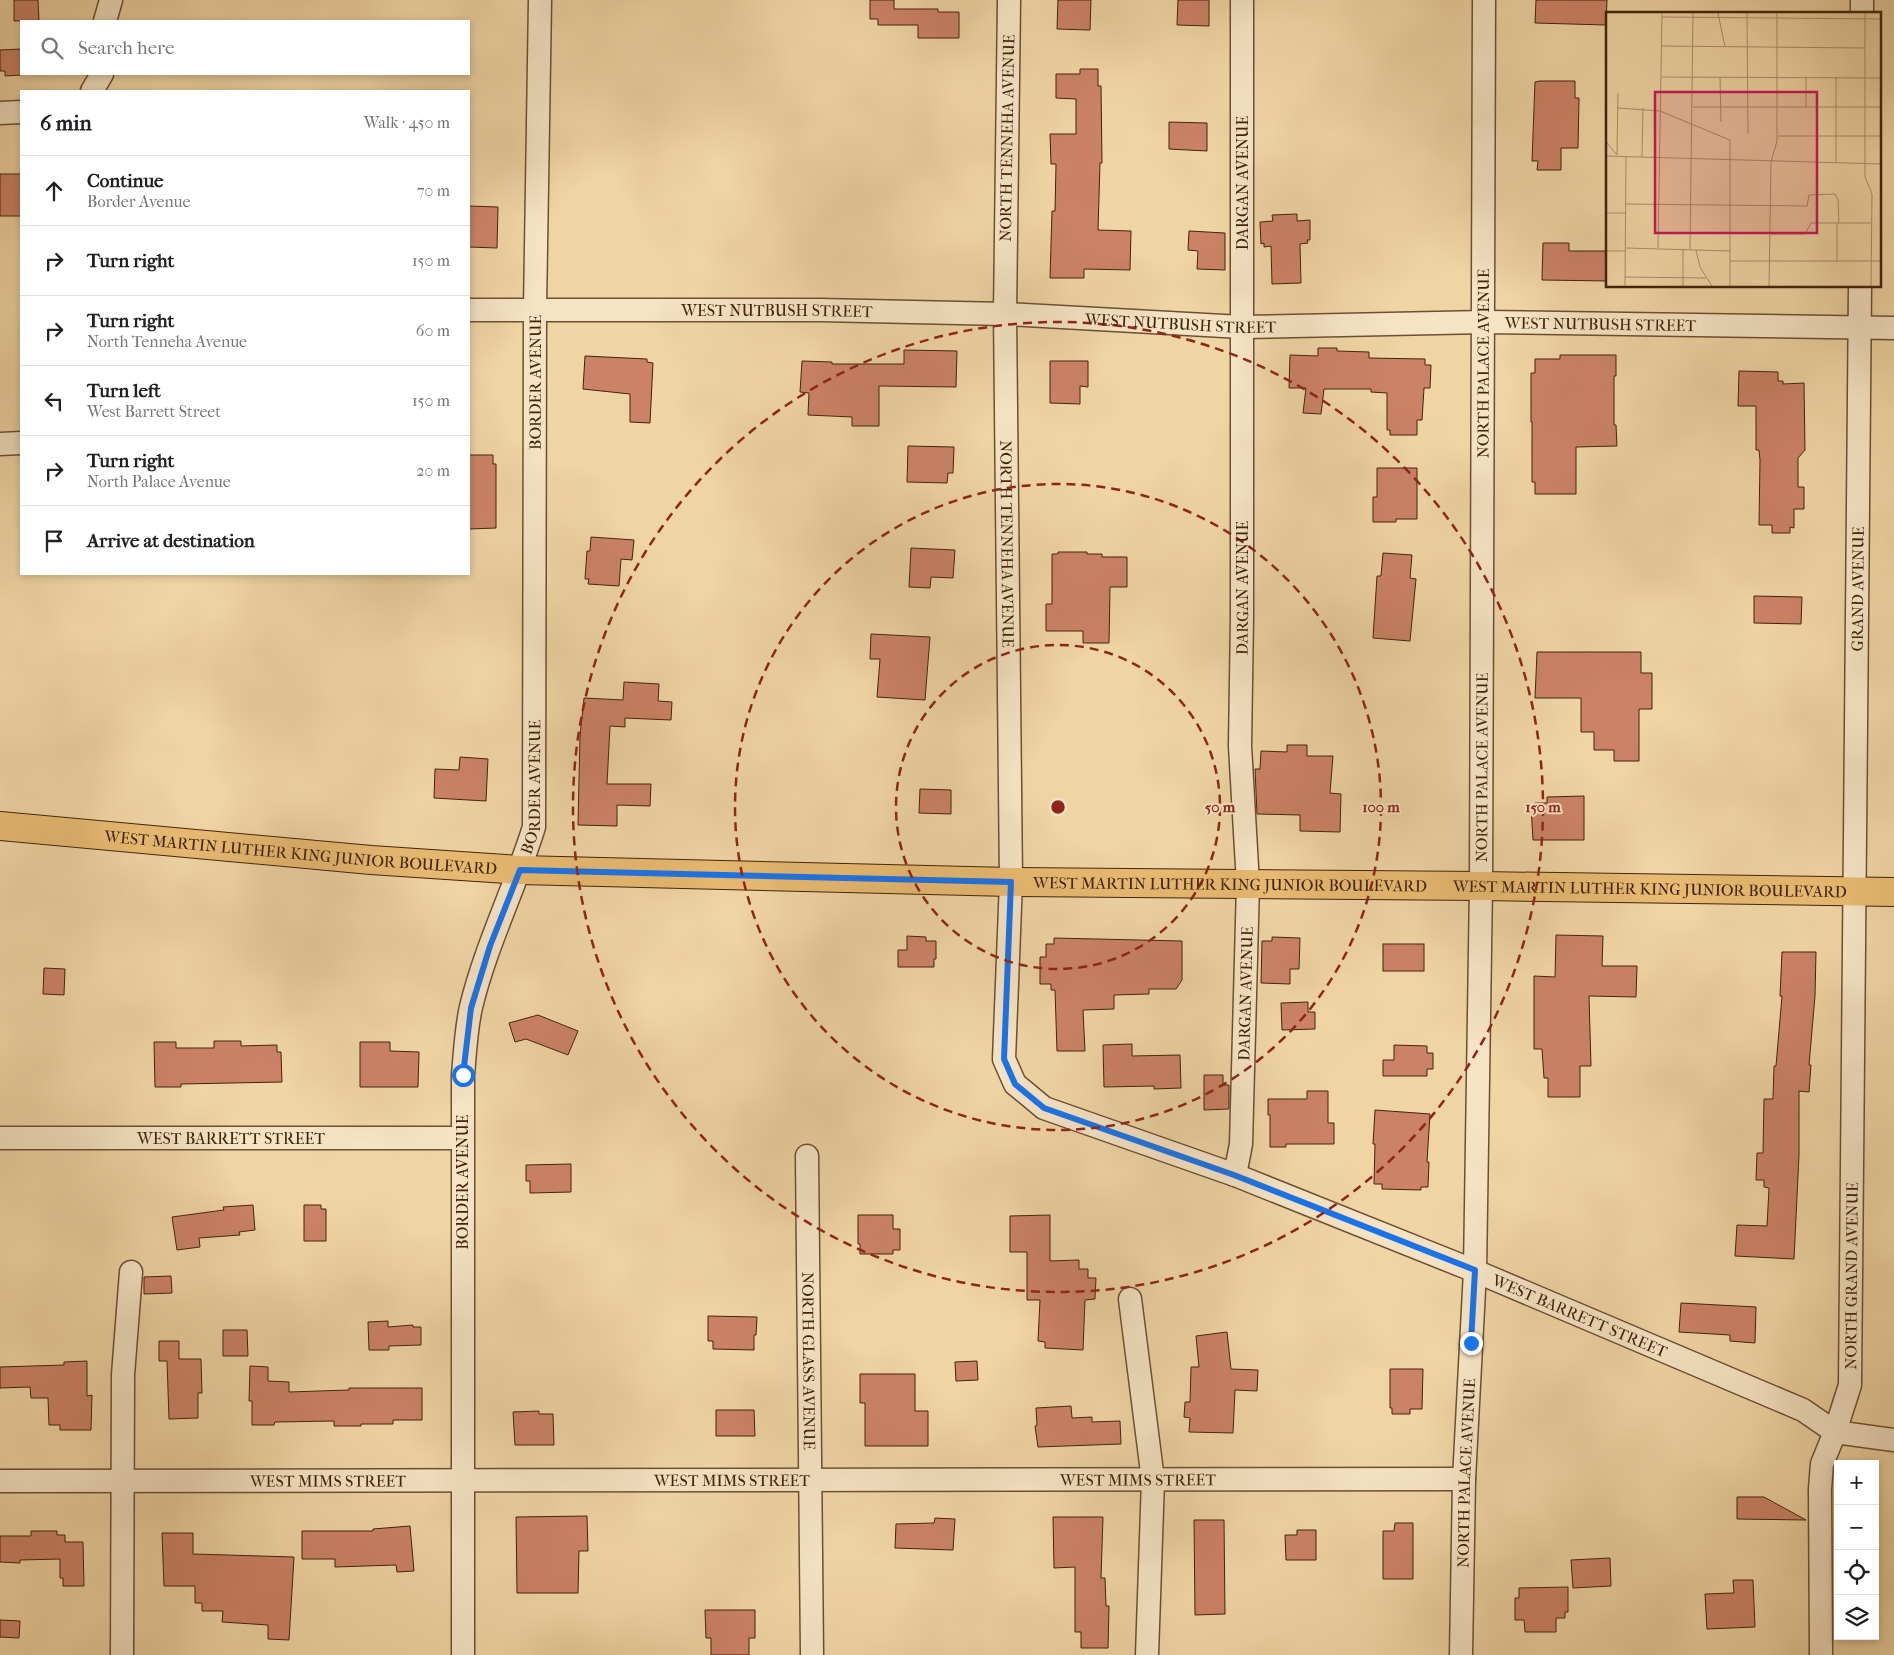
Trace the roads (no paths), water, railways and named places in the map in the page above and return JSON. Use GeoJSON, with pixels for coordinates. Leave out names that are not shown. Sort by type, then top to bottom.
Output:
{"type":"FeatureCollection","features":[{"type":"Feature","properties":{"kind":"main road","name":"WEST MARTIN LUTHER KING JUNIOR BOULEVARD"},"geometry":{"type":"LineString","coordinates":[[0,826],[372,860],[520,870],[1011,882],[1894,892]]}},
{"type":"Feature","properties":{"kind":"street"},"geometry":{"type":"LineString","coordinates":[[105,20],[111,0]]}},
{"type":"Feature","properties":{"kind":"street","name":"BORDER AVENUE"},"geometry":{"type":"LineString","coordinates":[[463,1655],[463,1075],[471,1008],[490,946],[520,870],[534,827],[535,309],[540,0]]}},
{"type":"Feature","properties":{"kind":"street","name":"NORTH TENNEHA AVENUE"},"geometry":{"type":"LineString","coordinates":[[1009,0],[1005,314],[1011,882],[1004,1059],[1015,1084]]}},
{"type":"Feature","properties":{"kind":"street","name":"DARGAN AVENUE"},"geometry":{"type":"LineString","coordinates":[[1234,1175],[1241,1144],[1248,884],[1240,746],[1242,0]]}},
{"type":"Feature","properties":{"kind":"street","name":"NORTH PALACE AVENUE"},"geometry":{"type":"LineString","coordinates":[[1461,1655],[1464,1479],[1475,1270],[1481,886],[1484,0]]}},
{"type":"Feature","properties":{"kind":"street"},"geometry":{"type":"LineString","coordinates":[[93,90],[101,75]]}},
{"type":"Feature","properties":{"kind":"street"},"geometry":{"type":"LineString","coordinates":[[0,113],[20,112]]}},
{"type":"Feature","properties":{"kind":"street","name":"GRAND AVENUE"},"geometry":{"type":"LineString","coordinates":[[1855,892],[1860,288]]}},
{"type":"Feature","properties":{"kind":"street","name":"WEST NUTBUSH STREET"},"geometry":{"type":"LineString","coordinates":[[470,310],[820,310],[1005,314],[1242,327],[1484,322],[1894,328]]}},
{"type":"Feature","properties":{"kind":"street"},"geometry":{"type":"LineString","coordinates":[[0,444],[20,443]]}},
{"type":"Feature","properties":{"kind":"street","name":"NORTH GRAND AVENUE"},"geometry":{"type":"LineString","coordinates":[[1821,1655],[1820,1489],[1822,1464],[1850,1386],[1855,892]]}},
{"type":"Feature","properties":{"kind":"street","name":"WEST BARRETT STREET"},"geometry":{"type":"LineString","coordinates":[[1015,1084],[1044,1108],[1234,1175],[1475,1270],[1803,1410],[1835,1432]]}},
{"type":"Feature","properties":{"kind":"street","name":"WEST BARRETT STREET"},"geometry":{"type":"LineString","coordinates":[[0,1138],[462,1138]]}},
{"type":"Feature","properties":{"kind":"street","name":"NORTH GLASS AVENUE"},"geometry":{"type":"LineString","coordinates":[[807,1156],[812,1655]]}},
{"type":"Feature","properties":{"kind":"street"},"geometry":{"type":"LineString","coordinates":[[122,1655],[121,1481],[123,1376],[131,1272]]}},
{"type":"Feature","properties":{"kind":"street"},"geometry":{"type":"LineString","coordinates":[[1130,1299],[1153,1480],[1147,1655]]}},
{"type":"Feature","properties":{"kind":"street"},"geometry":{"type":"LineString","coordinates":[[1835,1432],[1894,1440]]}},
{"type":"Feature","properties":{"kind":"street","name":"WEST MIMS STREET"},"geometry":{"type":"LineString","coordinates":[[0,1481],[1464,1479]]}}]}
